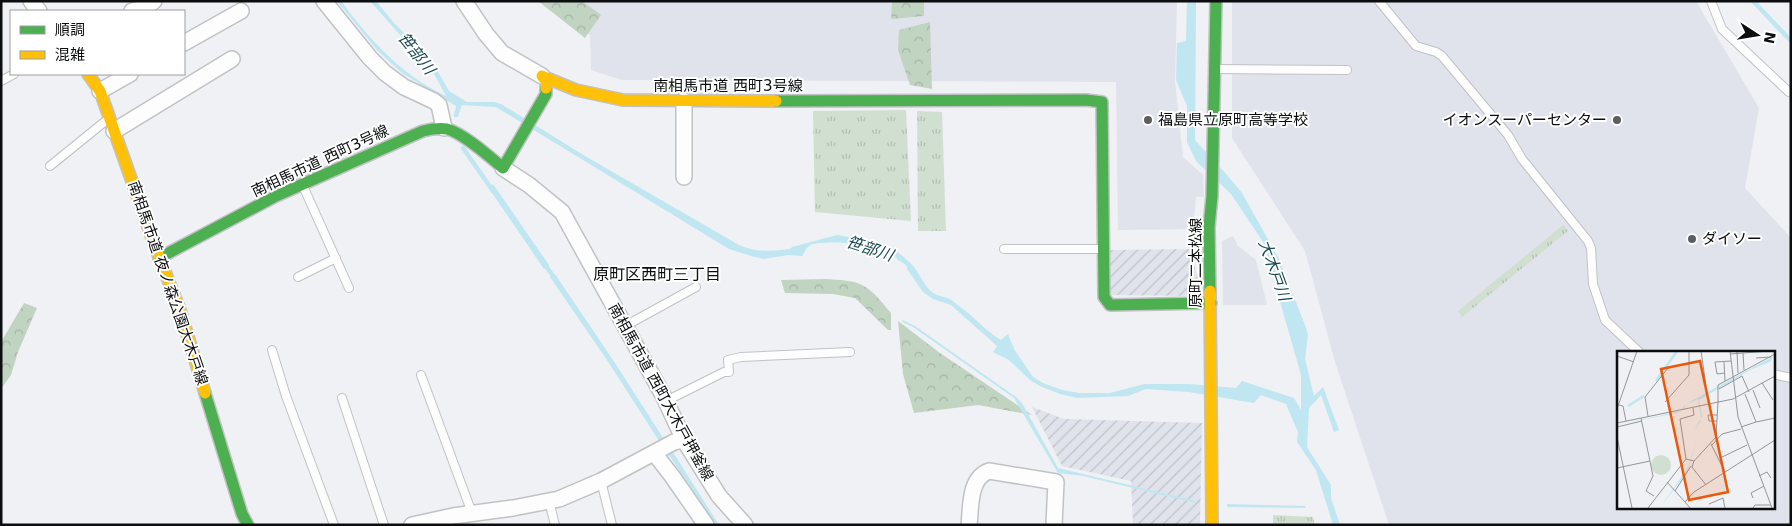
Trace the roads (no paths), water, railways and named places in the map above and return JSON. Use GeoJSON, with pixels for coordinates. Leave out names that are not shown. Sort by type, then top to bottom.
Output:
{"type":"FeatureCollection","features":[{"type":"Feature","properties":{"kind":"street"},"geometry":{"type":"LineString","coordinates":[[136,10],[144,8],[154,1]]}},
{"type":"Feature","properties":{"kind":"street"},"geometry":{"type":"LineString","coordinates":[[324,1],[370,58],[385,73],[404,87],[439,105],[444,128],[461,134],[504,168],[540,103],[547,88],[547,82],[542,76],[502,53],[464,1]]}},
{"type":"Feature","properties":{"kind":"street","name":"原町二本松線"},"geometry":{"type":"LineString","coordinates":[[1212,525],[1209,227],[1212,196],[1216,1]]}},
{"type":"Feature","properties":{"kind":"street"},"geometry":{"type":"LineString","coordinates":[[185,43],[241,11]]}},
{"type":"Feature","properties":{"kind":"street"},"geometry":{"type":"LineString","coordinates":[[112,124],[232,59]]}},
{"type":"Feature","properties":{"kind":"street","name":"南相馬市道 夜ノ森公園大木戸線"},"geometry":{"type":"LineString","coordinates":[[89,75],[100,90],[159,258],[180,310],[242,514],[248,525]]}},
{"type":"Feature","properties":{"kind":"street"},"geometry":{"type":"LineString","coordinates":[[100,90],[128,75]]}},
{"type":"Feature","properties":{"kind":"street","name":"南相馬市道 西町3号線"},"geometry":{"type":"LineString","coordinates":[[542,76],[585,93],[616,100],[1086,100],[1102,102],[1104,297],[1110,306],[1210,303]]}},
{"type":"Feature","properties":{"kind":"street"},"geometry":{"type":"LineString","coordinates":[[684,101],[684,176]]}},
{"type":"Feature","properties":{"kind":"street","name":"南相馬市道 西町3号線"},"geometry":{"type":"LineString","coordinates":[[159,258],[270,199],[423,131],[444,128]]}},
{"type":"Feature","properties":{"kind":"street","name":"南相馬市道 西町大木戸押釜線"},"geometry":{"type":"LineString","coordinates":[[504,168],[529,185],[562,212],[667,404],[679,441],[719,496],[745,525]]}},
{"type":"Feature","properties":{"kind":"street"},"geometry":{"type":"LineString","coordinates":[[412,525],[467,517],[559,499],[601,481],[679,441]]}},
{"type":"Feature","properties":{"kind":"street"},"geometry":{"type":"LineString","coordinates":[[657,452],[706,525]]}},
{"type":"Feature","properties":{"kind":"street"},"geometry":{"type":"LineString","coordinates":[[969,525],[975,482],[982,474],[989,471],[1056,482],[1054,525]]}},
{"type":"Feature","properties":{"kind":"lane"},"geometry":{"type":"LineString","coordinates":[[1380,1],[1416,46],[1436,52],[1442,56],[1508,135],[1522,159],[1588,242],[1591,248],[1593,284],[1605,320],[1638,351]]}},
{"type":"Feature","properties":{"kind":"lane"},"geometry":{"type":"LineString","coordinates":[[1712,1],[1722,29],[1789,92]]}},
{"type":"Feature","properties":{"kind":"lane"},"geometry":{"type":"LineString","coordinates":[[1214,69],[1347,70]]}},
{"type":"Feature","properties":{"kind":"lane"},"geometry":{"type":"LineString","coordinates":[[1,81],[12,75]]}},
{"type":"Feature","properties":{"kind":"lane"},"geometry":{"type":"LineString","coordinates":[[50,166],[112,124]]}},
{"type":"Feature","properties":{"kind":"lane"},"geometry":{"type":"LineString","coordinates":[[302,185],[349,288]]}},
{"type":"Feature","properties":{"kind":"lane"},"geometry":{"type":"LineString","coordinates":[[1004,249],[1104,249]]}},
{"type":"Feature","properties":{"kind":"lane"},"geometry":{"type":"LineString","coordinates":[[298,277],[336,258]]}},
{"type":"Feature","properties":{"kind":"lane"},"geometry":{"type":"LineString","coordinates":[[625,326],[696,287]]}},
{"type":"Feature","properties":{"kind":"lane"},"geometry":{"type":"LineString","coordinates":[[272,350],[286,396],[334,525]]}},
{"type":"Feature","properties":{"kind":"lane"},"geometry":{"type":"LineString","coordinates":[[667,404],[674,397],[724,372],[729,372],[728,360],[850,352]]}},
{"type":"Feature","properties":{"kind":"lane"},"geometry":{"type":"LineString","coordinates":[[1774,374],[1791,378]]}},
{"type":"Feature","properties":{"kind":"lane"},"geometry":{"type":"LineString","coordinates":[[422,375],[467,517]]}},
{"type":"Feature","properties":{"kind":"lane"},"geometry":{"type":"LineString","coordinates":[[342,398],[384,525]]}},
{"type":"Feature","properties":{"kind":"lane"},"geometry":{"type":"LineString","coordinates":[[601,481],[612,525]]}},
{"type":"Feature","properties":{"kind":"lane"},"geometry":{"type":"LineString","coordinates":[[549,501],[555,525]]}},
{"type":"Feature","properties":{"kind":"water"},"geometry":{"type":"Polygon","coordinates":[[[337,1],[341,1],[375,43],[415,78],[446,96],[431,68],[419,53],[370,1],[376,1],[394,23],[420,48],[433,63],[449,91],[467,102],[494,102],[501,104],[585,156],[739,245],[758,250],[783,250],[837,235],[861,239],[897,252],[905,258],[903,262],[875,248],[845,243],[814,244],[808,247],[802,256],[788,255],[764,259],[729,249],[496,107],[462,105],[459,111],[456,106],[402,73],[377,50],[337,1]]]}},
{"type":"Feature","properties":{"kind":"water"},"geometry":{"type":"Polygon","coordinates":[[[1187,1],[1196,1],[1195,140],[1242,193],[1279,259],[1305,325],[1308,335],[1305,359],[1314,396],[1323,387],[1339,430],[1334,432],[1321,395],[1309,408],[1307,447],[1331,485],[1331,498],[1340,525],[1333,525],[1316,470],[1297,442],[1298,432],[1286,404],[1261,395],[1254,403],[1189,392],[1146,389],[1128,396],[1077,398],[1060,394],[1030,380],[1009,360],[993,352],[997,346],[951,305],[933,299],[923,292],[907,269],[909,262],[932,292],[952,300],[1001,340],[1008,334],[1014,349],[1033,377],[1062,390],[1079,393],[1110,393],[1144,384],[1189,384],[1236,388],[1242,381],[1294,398],[1301,410],[1301,375],[1263,242],[1231,194],[1196,161],[1187,142],[1187,106],[1176,80],[1177,43],[1186,41],[1187,1]]]}},
{"type":"Feature","properties":{"kind":"water"},"geometry":{"type":"Polygon","coordinates":[[[493,184],[549,265],[544,269],[488,187],[493,184]]]}},
{"type":"Feature","properties":{"kind":"water"},"geometry":{"type":"Polygon","coordinates":[[[555,274],[665,441],[661,444],[609,363],[550,277],[555,274]]]}},
{"type":"Feature","properties":{"kind":"water"},"geometry":{"type":"Polygon","coordinates":[[[903,320],[915,326],[1016,397],[1022,403],[1058,468],[1196,501],[1196,503],[1083,476],[1058,473],[1014,398],[913,327],[902,322],[903,320]]]}},
{"type":"Feature","properties":{"kind":"water"},"geometry":{"type":"Polygon","coordinates":[[[671,449],[719,525],[716,525],[667,452],[671,449]]]}},
{"type":"Feature","properties":{"kind":"water"},"geometry":{"type":"Polygon","coordinates":[[[1227,504],[1306,506],[1305,508],[1227,507],[1227,504]]]}},
{"type":"Feature","properties":{"kind":"waterway","name":"大木戸川"},"geometry":{"type":"LineString","coordinates":[[1753,1],[1791,41]]}},
{"type":"Feature","properties":{"kind":"waterway","name":"笹部川"},"geometry":{"type":"LineString","coordinates":[[456,115],[459,106]]}},
{"type":"Feature","properties":{"kind":"waterway","name":"笹部川"},"geometry":{"type":"LineString","coordinates":[[463,148],[493,191]]}},
{"type":"Feature","properties":{"kind":"waterway","name":"笹部川"},"geometry":{"type":"LineString","coordinates":[[899,258],[906,262],[911,269]]}},
{"type":"Feature","properties":{"kind":"waterway","name":"笹部川"},"geometry":{"type":"LineString","coordinates":[[544,263],[555,279]]}},
{"type":"Feature","properties":{"kind":"place","name":"福島県立原町高等学校"},"geometry":{"type":"Point","coordinates":[1148,120]}},
{"type":"Feature","properties":{"kind":"place","name":"イオンスーパーセンター"},"geometry":{"type":"Point","coordinates":[1617,120]}},
{"type":"Feature","properties":{"kind":"place","name":"ダイソー"},"geometry":{"type":"Point","coordinates":[1692,239]}},
{"type":"Feature","properties":{"kind":"district","name":"原町区西町三丁目"},"geometry":{"type":"Point","coordinates":[657,274]}}]}
